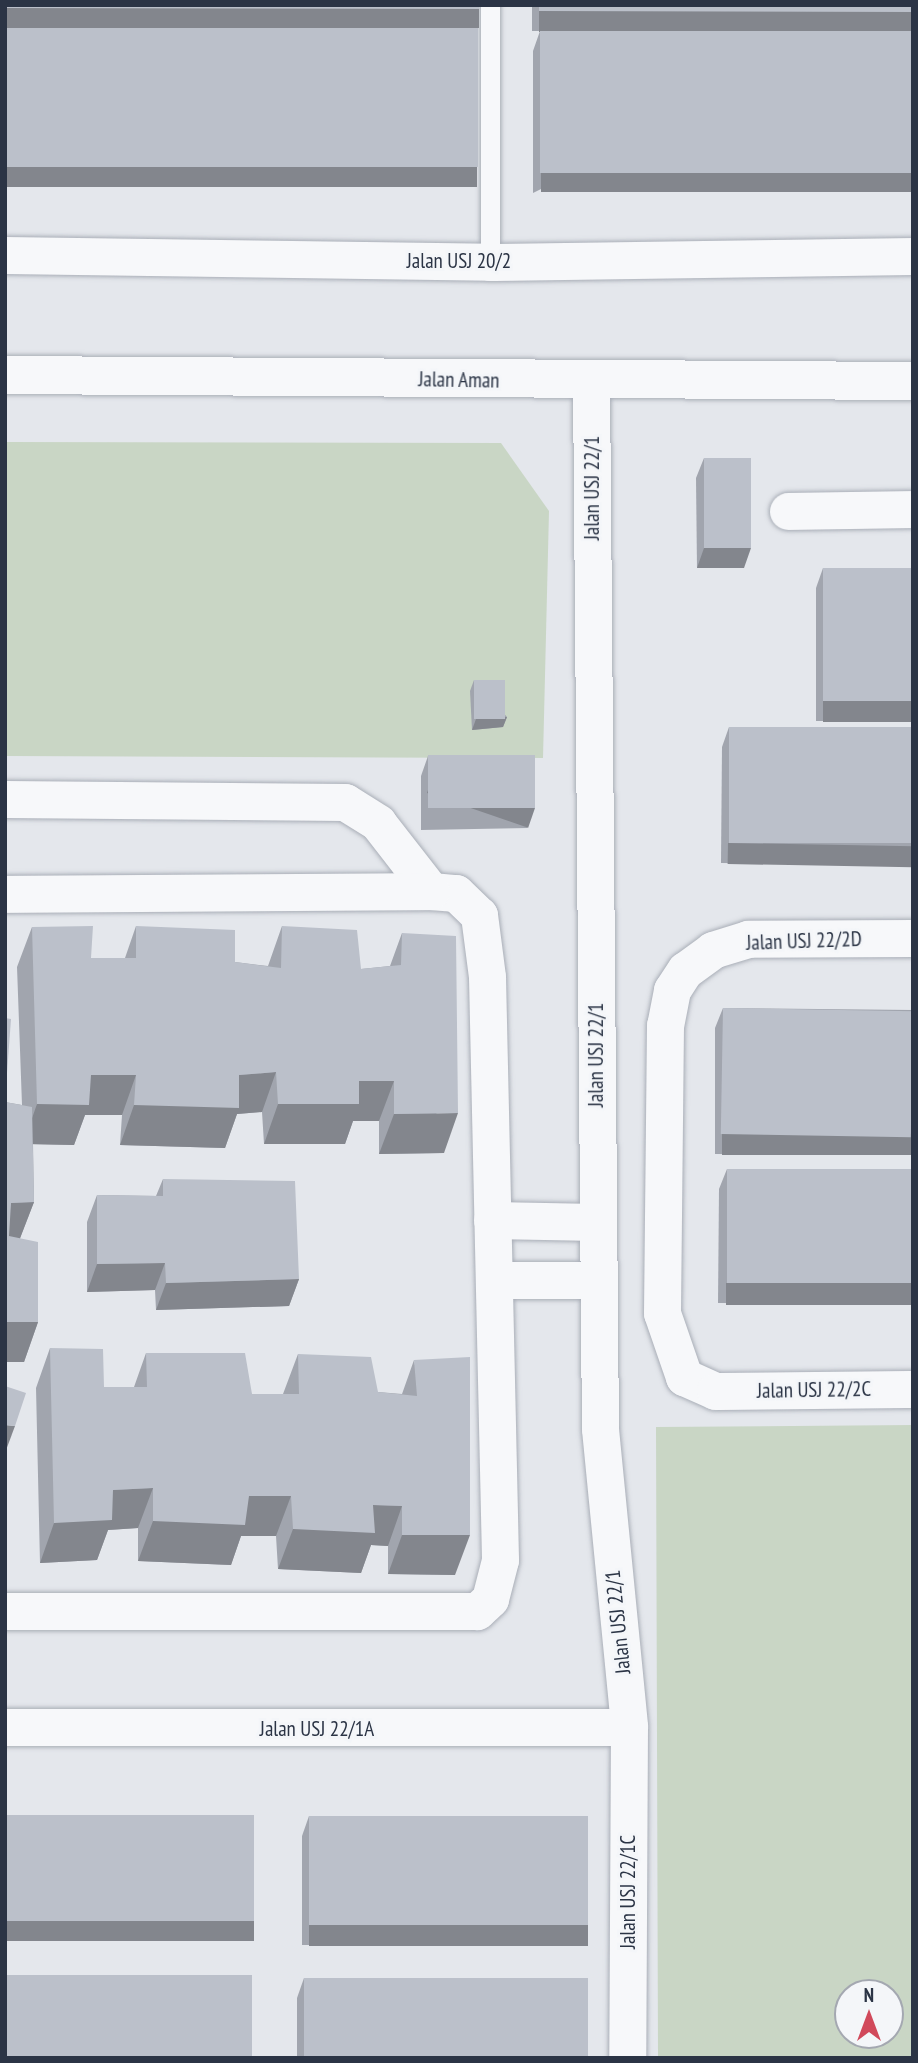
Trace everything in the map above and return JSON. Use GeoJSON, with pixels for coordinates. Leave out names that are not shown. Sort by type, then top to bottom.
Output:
{"type":"FeatureCollection","features":[{"type":"Feature","properties":{"kind":"street","name":"Jalan USJ 20/2"},"geometry":{"type":"LineString","coordinates":[[5,256],[490,261],[913,256]]}},
{"type":"Feature","properties":{"kind":"street","name":"Jalan Aman"},"geometry":{"type":"LineString","coordinates":[[5,374],[591,382],[913,381]]}},
{"type":"Feature","properties":{"kind":"street","name":"Jalan USJ 22/1"},"geometry":{"type":"LineString","coordinates":[[591,382],[598,1280],[605,1505],[629,1727]]}},
{"type":"Feature","properties":{"kind":"street"},"geometry":{"type":"LineString","coordinates":[[788,510],[913,509]]}},
{"type":"Feature","properties":{"kind":"street"},"geometry":{"type":"LineString","coordinates":[[5,799],[345,802],[377,823],[431,891]]}},
{"type":"Feature","properties":{"kind":"street"},"geometry":{"type":"LineString","coordinates":[[5,894],[431,891],[468,902],[485,931],[500,1560],[490,1599],[477,1611],[5,1611]]}},
{"type":"Feature","properties":{"kind":"street","name":"Jalan USJ 22/2D"},"geometry":{"type":"LineString","coordinates":[[715,1391],[684,1377],[662,1313],[665,1025],[672,990],[685,970],[713,950],[748,939],[913,938]]}},
{"type":"Feature","properties":{"kind":"street"},"geometry":{"type":"LineString","coordinates":[[492,1220],[597,1222]]}},
{"type":"Feature","properties":{"kind":"street"},"geometry":{"type":"LineString","coordinates":[[494,1280],[598,1280]]}},
{"type":"Feature","properties":{"kind":"street","name":"Jalan USJ 22/2C"},"geometry":{"type":"LineString","coordinates":[[715,1391],[913,1389]]}},
{"type":"Feature","properties":{"kind":"street","name":"Jalan USJ 22/1A"},"geometry":{"type":"LineString","coordinates":[[5,1727],[629,1727]]}},
{"type":"Feature","properties":{"kind":"street","name":"Jalan USJ 22/1C"},"geometry":{"type":"LineString","coordinates":[[627,2058],[629,1727]]}},
{"type":"Feature","properties":{"kind":"lane"},"geometry":{"type":"LineString","coordinates":[[490,5],[490,261]]}},
{"type":"Feature","properties":{"kind":"green space"},"geometry":{"type":"Polygon","coordinates":[[[5,442],[501,443],[549,511],[543,758],[5,756],[5,442]]]}},
{"type":"Feature","properties":{"kind":"green space"},"geometry":{"type":"Polygon","coordinates":[[[913,1425],[913,2058],[658,2058],[656,1427],[913,1425]]]}},
{"type":"Feature","properties":{"kind":"building"},"geometry":{"type":"Polygon","coordinates":[[[5,5],[479,5],[479,9],[5,8],[5,5]]]}},
{"type":"Feature","properties":{"kind":"building"},"geometry":{"type":"Polygon","coordinates":[[[539,5],[913,5],[913,12],[539,11],[539,5]]]}},
{"type":"Feature","properties":{"kind":"building"},"geometry":{"type":"Polygon","coordinates":[[[5,28],[478,28],[478,167],[5,167],[5,28]]]}},
{"type":"Feature","properties":{"kind":"building"},"geometry":{"type":"Polygon","coordinates":[[[540,31],[913,31],[913,173],[540,173],[540,31]]]}},
{"type":"Feature","properties":{"kind":"building"},"geometry":{"type":"Polygon","coordinates":[[[704,458],[751,458],[751,548],[704,548],[704,458]]]}},
{"type":"Feature","properties":{"kind":"building"},"geometry":{"type":"Polygon","coordinates":[[[823,568],[913,568],[913,701],[823,701],[823,568]]]}},
{"type":"Feature","properties":{"kind":"building"},"geometry":{"type":"Polygon","coordinates":[[[474,680],[505,680],[505,719],[474,719],[474,680]]]}},
{"type":"Feature","properties":{"kind":"building"},"geometry":{"type":"Polygon","coordinates":[[[729,727],[913,727],[913,843],[729,843],[729,727]]]}},
{"type":"Feature","properties":{"kind":"building"},"geometry":{"type":"Polygon","coordinates":[[[428,755],[535,755],[535,808],[428,808],[428,755]]]}},
{"type":"Feature","properties":{"kind":"building"},"geometry":{"type":"Polygon","coordinates":[[[93,926],[91,958],[136,958],[136,926],[235,930],[235,962],[281,968],[282,926],[357,930],[361,969],[401,965],[402,933],[456,936],[458,1113],[394,1114],[394,1081],[359,1081],[359,1104],[278,1104],[276,1072],[239,1075],[239,1108],[134,1105],[136,1075],[91,1075],[89,1105],[37,1104],[32,927],[93,926]]]}},
{"type":"Feature","properties":{"kind":"building"},"geometry":{"type":"Polygon","coordinates":[[[723,1008],[913,1011],[911,1137],[721,1134],[723,1008]]]}},
{"type":"Feature","properties":{"kind":"building"},"geometry":{"type":"Polygon","coordinates":[[[5,1018],[11,1019],[5,1100],[5,1018]]]}},
{"type":"Feature","properties":{"kind":"building"},"geometry":{"type":"Polygon","coordinates":[[[5,1102],[32,1107],[34,1202],[11,1203],[9,1236],[38,1242],[38,1322],[7,1322],[5,1380],[5,1102]]]}},
{"type":"Feature","properties":{"kind":"building"},"geometry":{"type":"Polygon","coordinates":[[[727,1169],[913,1169],[913,1283],[727,1283],[727,1169]]]}},
{"type":"Feature","properties":{"kind":"building"},"geometry":{"type":"Polygon","coordinates":[[[163,1179],[295,1181],[299,1279],[166,1283],[165,1263],[97,1264],[97,1195],[163,1196],[163,1179]]]}},
{"type":"Feature","properties":{"kind":"building"},"geometry":{"type":"Polygon","coordinates":[[[50,1348],[103,1349],[104,1387],[147,1387],[146,1353],[245,1353],[252,1394],[299,1394],[298,1354],[371,1357],[378,1392],[417,1396],[414,1360],[470,1357],[470,1535],[402,1535],[402,1506],[373,1505],[375,1533],[293,1529],[291,1496],[249,1496],[245,1525],[153,1521],[153,1488],[113,1490],[112,1520],[54,1523],[50,1348]]]}},
{"type":"Feature","properties":{"kind":"building"},"geometry":{"type":"Polygon","coordinates":[[[5,1386],[26,1393],[15,1426],[5,1425],[5,1386]]]}},
{"type":"Feature","properties":{"kind":"building"},"geometry":{"type":"Polygon","coordinates":[[[5,1815],[254,1815],[254,1921],[5,1921],[5,1815]]]}},
{"type":"Feature","properties":{"kind":"building"},"geometry":{"type":"Polygon","coordinates":[[[309,1816],[588,1816],[588,1925],[309,1925],[309,1816]]]}},
{"type":"Feature","properties":{"kind":"building"},"geometry":{"type":"Polygon","coordinates":[[[5,1975],[252,1975],[252,2058],[5,2058],[5,1975]]]}},
{"type":"Feature","properties":{"kind":"building"},"geometry":{"type":"Polygon","coordinates":[[[304,1978],[588,1978],[588,2058],[304,2058],[304,1978]]]}}]}
